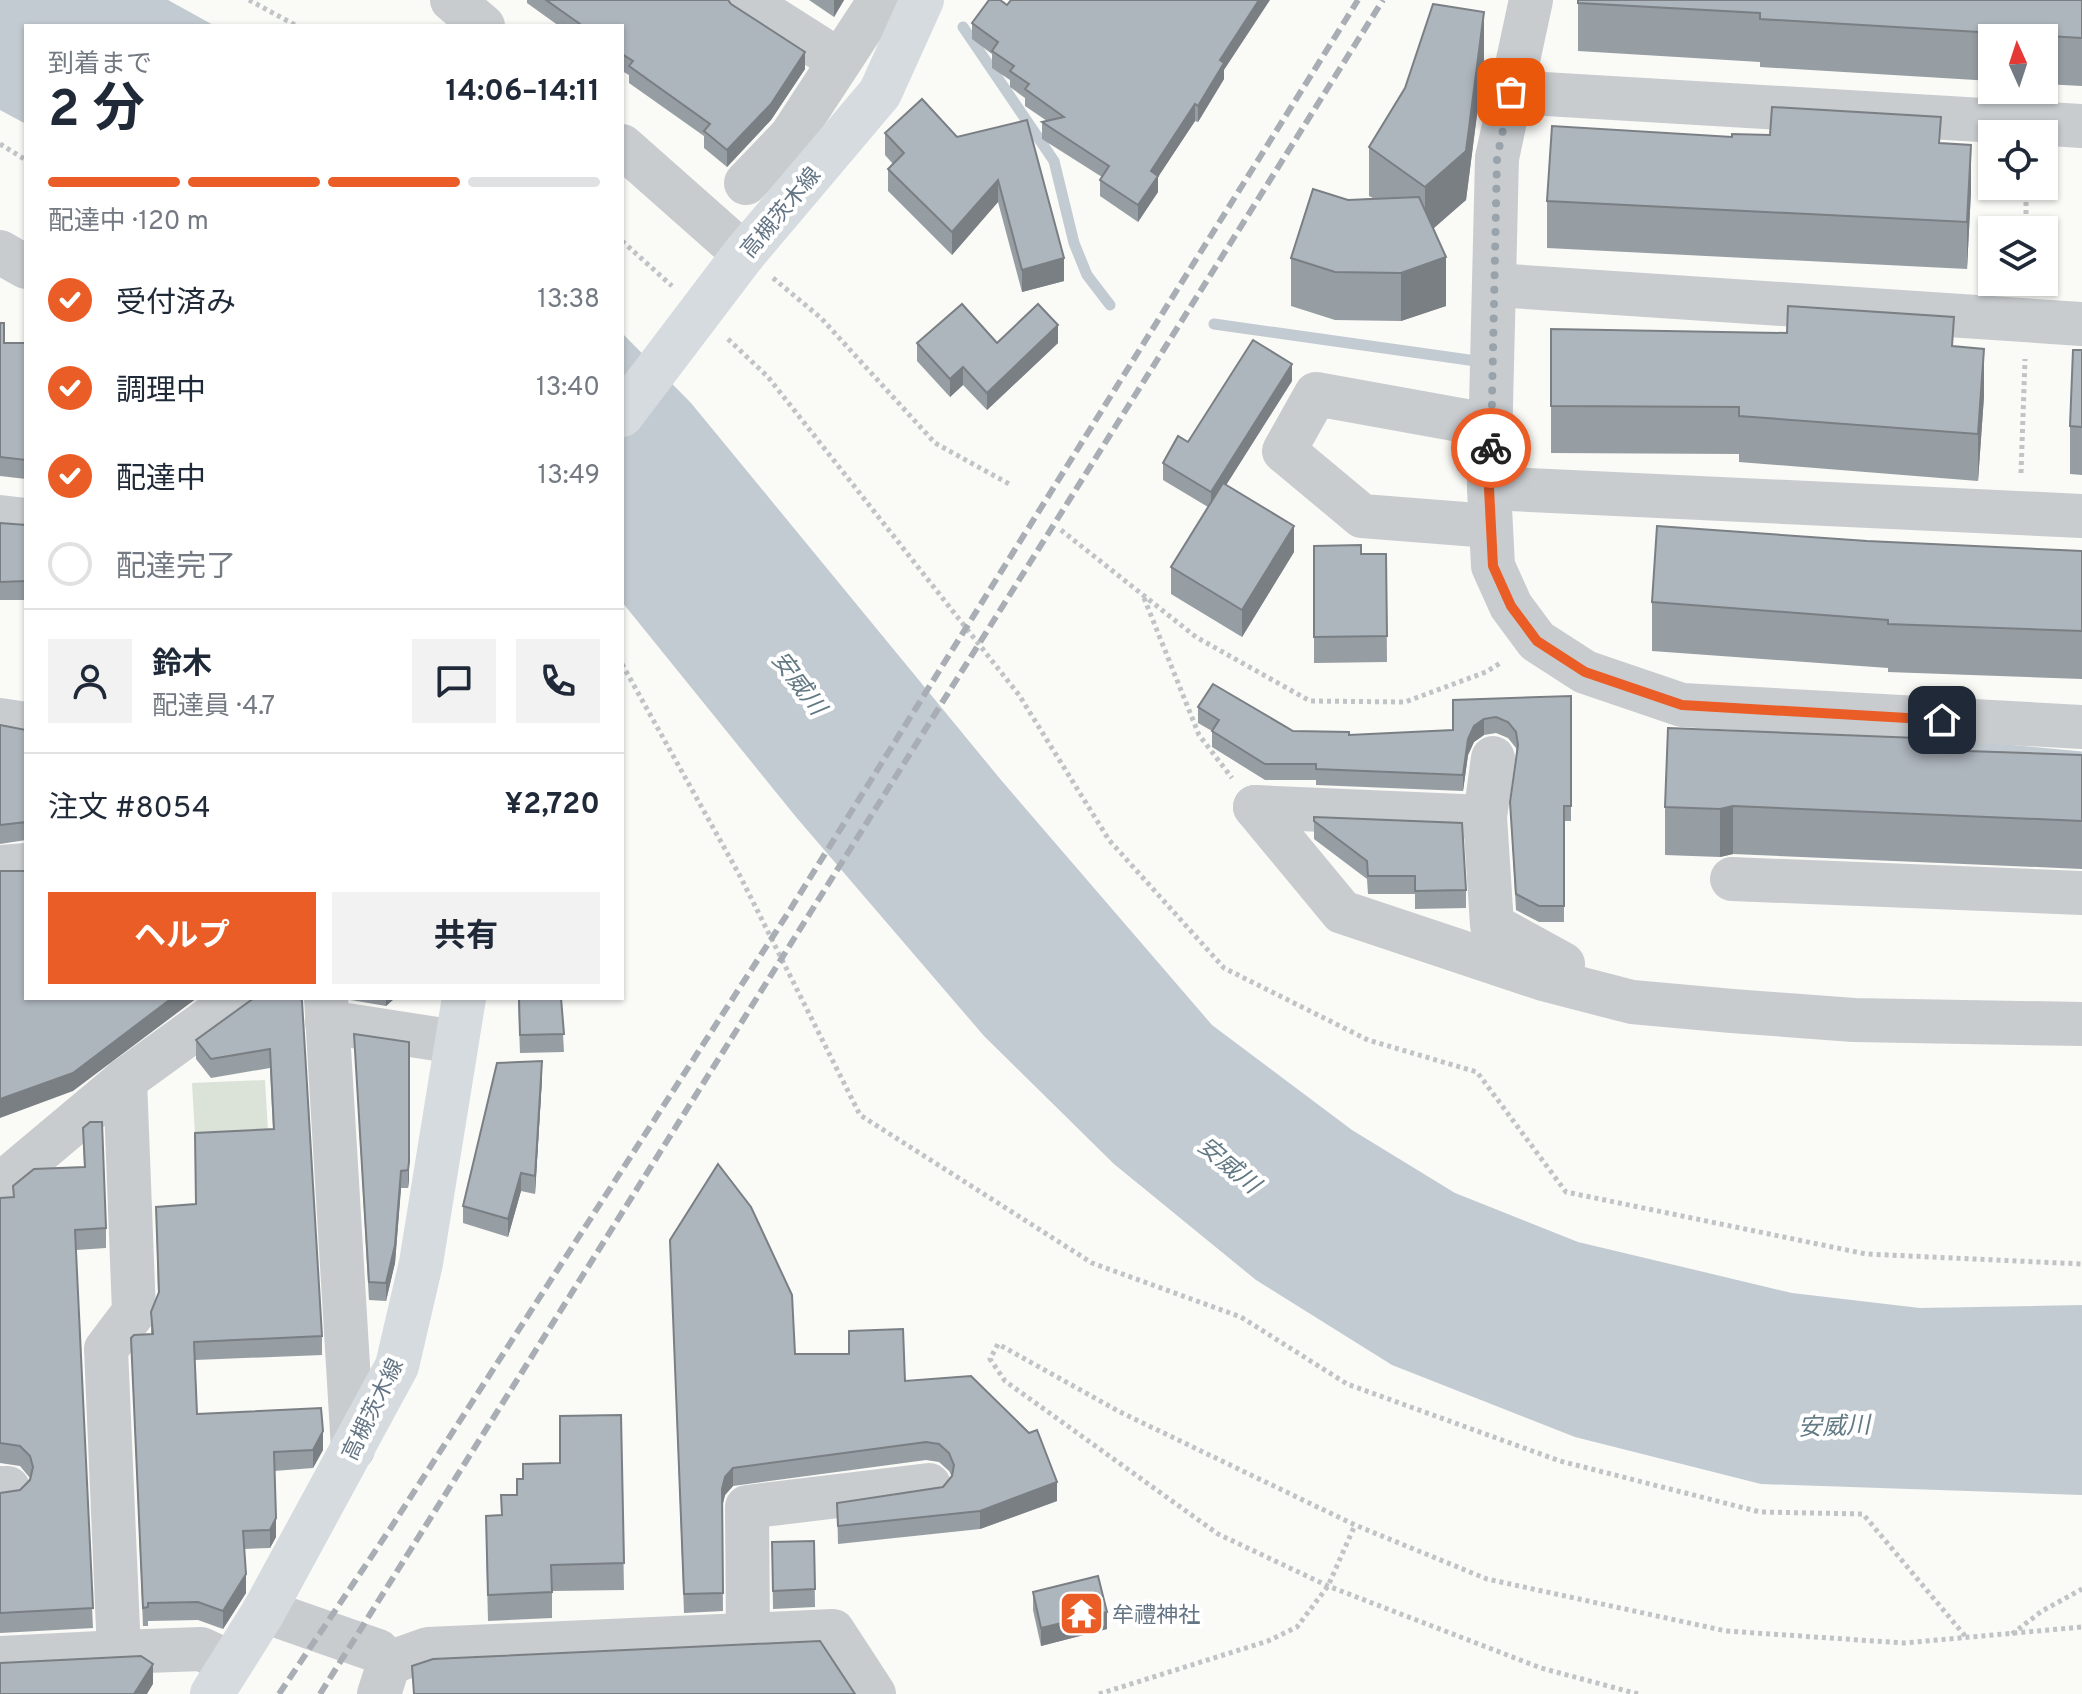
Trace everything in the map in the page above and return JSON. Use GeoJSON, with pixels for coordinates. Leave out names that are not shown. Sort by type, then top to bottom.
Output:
{"type":"FeatureCollection","features":[{"type":"Feature","properties":{"kind":"main road","name":"高槻茨木線"},"geometry":{"type":"LineString","coordinates":[[624,412],[744,254],[880,93],[922,0]]}},
{"type":"Feature","properties":{"kind":"main road","name":"高槻茨木線"},"geometry":{"type":"LineString","coordinates":[[221,1679],[264,1611],[397,1366],[421,1263],[464,1000]]}},
{"type":"Feature","properties":{"kind":"street"},"geometry":{"type":"LineString","coordinates":[[452,0],[481,24]]}},
{"type":"Feature","properties":{"kind":"street"},"geometry":{"type":"LineString","coordinates":[[744,0],[840,61]]}},
{"type":"Feature","properties":{"kind":"street"},"geometry":{"type":"LineString","coordinates":[[746,183],[791,136],[880,0]]}},
{"type":"Feature","properties":{"kind":"street"},"geometry":{"type":"LineString","coordinates":[[1531,0],[1497,158],[1490,507],[1493,566],[1511,606],[1537,641],[1585,672],[1682,705],[2082,727]]}},
{"type":"Feature","properties":{"kind":"street"},"geometry":{"type":"LineString","coordinates":[[1511,92],[2082,126]]}},
{"type":"Feature","properties":{"kind":"street"},"geometry":{"type":"LineString","coordinates":[[624,148],[744,254]]}},
{"type":"Feature","properties":{"kind":"street"},"geometry":{"type":"LineString","coordinates":[[0,252],[24,266]]}},
{"type":"Feature","properties":{"kind":"street"},"geometry":{"type":"LineString","coordinates":[[1495,285],[2082,324]]}},
{"type":"Feature","properties":{"kind":"street"},"geometry":{"type":"LineString","coordinates":[[1493,426],[1316,394],[1284,451],[1362,516],[1490,507],[2082,516]]}},
{"type":"Feature","properties":{"kind":"street"},"geometry":{"type":"LineString","coordinates":[[0,517],[24,520]]}},
{"type":"Feature","properties":{"kind":"street"},"geometry":{"type":"LineString","coordinates":[[0,720],[24,724]]}},
{"type":"Feature","properties":{"kind":"street"},"geometry":{"type":"LineString","coordinates":[[1493,758],[1485,817],[1492,925],[1632,1002]]}},
{"type":"Feature","properties":{"kind":"street"},"geometry":{"type":"LineString","coordinates":[[1255,807],[1485,817]]}},
{"type":"Feature","properties":{"kind":"street"},"geometry":{"type":"LineString","coordinates":[[1255,807],[1342,912],[1543,979],[1632,1002],[1854,1020],[2082,1024]]}},
{"type":"Feature","properties":{"kind":"street"},"geometry":{"type":"LineString","coordinates":[[0,867],[24,865]]}},
{"type":"Feature","properties":{"kind":"street"},"geometry":{"type":"LineString","coordinates":[[1732,879],[2082,893]]}},
{"type":"Feature","properties":{"kind":"street"},"geometry":{"type":"LineString","coordinates":[[0,1185],[125,1080],[186,1017],[233,1000]]}},
{"type":"Feature","properties":{"kind":"street"},"geometry":{"type":"LineString","coordinates":[[353,1449],[326,1010],[456,1042]]}},
{"type":"Feature","properties":{"kind":"street"},"geometry":{"type":"LineString","coordinates":[[119,1652],[106,1349],[134,1312],[125,1080]]}},
{"type":"Feature","properties":{"kind":"street"},"geometry":{"type":"LineString","coordinates":[[748,1634],[747,1507],[929,1485]]}},
{"type":"Feature","properties":{"kind":"street"},"geometry":{"type":"LineString","coordinates":[[264,1611],[378,1651],[384,1678],[428,1649],[833,1631],[874,1694]]}},
{"type":"Feature","properties":{"kind":"street"},"geometry":{"type":"LineString","coordinates":[[0,1658],[201,1649],[221,1679]]}},
{"type":"Feature","properties":{"kind":"path"},"geometry":{"type":"LineString","coordinates":[[249,0],[293,24]]}},
{"type":"Feature","properties":{"kind":"path"},"geometry":{"type":"LineString","coordinates":[[0,144],[24,159]]}},
{"type":"Feature","properties":{"kind":"path"},"geometry":{"type":"LineString","coordinates":[[744,254],[821,318],[935,443],[1011,485]]}},
{"type":"Feature","properties":{"kind":"path"},"geometry":{"type":"LineString","coordinates":[[2020,513],[2026,321]]}},
{"type":"Feature","properties":{"kind":"path"},"geometry":{"type":"LineString","coordinates":[[1061,530],[1196,637],[1310,701],[1405,702],[1486,672],[1537,641]]}},
{"type":"Feature","properties":{"kind":"path"},"geometry":{"type":"LineString","coordinates":[[1143,597],[1199,735],[1255,807]]}},
{"type":"Feature","properties":{"kind":"path"},"geometry":{"type":"LineString","coordinates":[[624,668],[740,876],[860,1115],[1092,1263],[1241,1317],[1347,1384],[1560,1461],[1760,1512],[1863,1514],[1966,1637]]}},
{"type":"Feature","properties":{"kind":"path"},"geometry":{"type":"LineString","coordinates":[[1638,1694],[1541,1668],[1328,1586],[1218,1534],[1005,1381],[990,1359],[998,1344],[1120,1412],[1355,1525],[1487,1579],[1726,1631],[1904,1643],[2082,1627]]}},
{"type":"Feature","properties":{"kind":"path"},"geometry":{"type":"LineString","coordinates":[[1099,1694],[1268,1641],[1297,1627],[1328,1586],[1355,1525]]}},
{"type":"Feature","properties":{"kind":"path"},"geometry":{"type":"LineString","coordinates":[[2011,1635],[2042,1611],[2082,1589]]}},
{"type":"Feature","properties":{"kind":"shaded area"},"geometry":{"type":"Polygon","coordinates":[[[265,1080],[268,1131],[195,1135],[192,1083],[265,1080]]]}},
{"type":"Feature","properties":{"kind":"water"},"geometry":{"type":"Polygon","coordinates":[[[0,0],[168,0],[211,24],[24,24],[24,123],[0,110],[0,0]]]}},
{"type":"Feature","properties":{"kind":"water","name":"安威川"},"geometry":{"type":"Polygon","coordinates":[[[624,335],[691,403],[1001,780],[1212,1025],[1352,1130],[1455,1193],[1578,1242],[1792,1293],[1920,1308],[2082,1305],[2082,1495],[1761,1484],[1575,1437],[1392,1365],[1256,1280],[1114,1164],[984,1036],[796,817],[624,604],[624,335]]]}},
{"type":"Feature","properties":{"kind":"building"},"geometry":{"type":"Polygon","coordinates":[[[546,0],[728,0],[805,52],[771,104],[727,150],[704,131],[710,124],[629,66],[633,61],[624,55],[624,24],[580,24],[546,0]]]}},
{"type":"Feature","properties":{"kind":"building"},"geometry":{"type":"Polygon","coordinates":[[[989,0],[1000,0],[1007,5],[1011,0],[1259,0],[1220,60],[1224,63],[1198,106],[1195,104],[1151,171],[1158,176],[1138,205],[1100,180],[1109,166],[1042,122],[1064,117],[1025,89],[1029,84],[1010,71],[1014,66],[992,51],[998,42],[972,23],[989,0]]]}},
{"type":"Feature","properties":{"kind":"building"},"geometry":{"type":"Polygon","coordinates":[[[1578,0],[2082,0],[2082,38],[2058,37],[2058,24],[1978,24],[1978,32],[1760,19],[1760,13],[1578,3],[1578,0]]]}},
{"type":"Feature","properties":{"kind":"building"},"geometry":{"type":"Polygon","coordinates":[[[1433,4],[1484,12],[1466,151],[1425,187],[1369,147],[1405,88],[1433,4]]]}},
{"type":"Feature","properties":{"kind":"building"},"geometry":{"type":"Polygon","coordinates":[[[922,99],[957,137],[1027,120],[1064,258],[1022,270],[998,180],[952,232],[888,169],[904,153],[885,133],[922,99]]]}},
{"type":"Feature","properties":{"kind":"building"},"geometry":{"type":"Polygon","coordinates":[[[1772,107],[1941,117],[1939,143],[1971,145],[1967,222],[1547,201],[1552,126],[1732,137],[1732,134],[1770,135],[1772,107]]]}},
{"type":"Feature","properties":{"kind":"building"},"geometry":{"type":"Polygon","coordinates":[[[1313,189],[1348,200],[1419,197],[1446,257],[1401,273],[1335,272],[1291,258],[1313,189]]]}},
{"type":"Feature","properties":{"kind":"building"},"geometry":{"type":"Polygon","coordinates":[[[962,304],[997,343],[1038,304],[1058,325],[987,393],[963,367],[950,379],[917,343],[962,304]]]}},
{"type":"Feature","properties":{"kind":"building"},"geometry":{"type":"Polygon","coordinates":[[[1788,306],[1954,317],[1952,346],[1984,349],[1978,434],[1739,416],[1739,407],[1551,406],[1551,329],[1787,333],[1788,306]]]}},
{"type":"Feature","properties":{"kind":"building"},"geometry":{"type":"Polygon","coordinates":[[[0,323],[4,323],[4,343],[24,343],[24,460],[0,457],[0,323]]]}},
{"type":"Feature","properties":{"kind":"building"},"geometry":{"type":"Polygon","coordinates":[[[1253,340],[1292,364],[1211,492],[1163,463],[1178,436],[1188,442],[1253,340]]]}},
{"type":"Feature","properties":{"kind":"building"},"geometry":{"type":"Polygon","coordinates":[[[2073,350],[2082,350],[2082,427],[2070,426],[2073,350]]]}},
{"type":"Feature","properties":{"kind":"building"},"geometry":{"type":"Polygon","coordinates":[[[1223,483],[1294,526],[1242,610],[1171,567],[1223,483]]]}},
{"type":"Feature","properties":{"kind":"building"},"geometry":{"type":"Polygon","coordinates":[[[0,523],[24,525],[24,581],[0,582],[0,523]]]}},
{"type":"Feature","properties":{"kind":"building"},"geometry":{"type":"Polygon","coordinates":[[[1657,526],[1867,541],[2082,551],[2082,631],[1888,624],[1888,620],[1652,602],[1657,526]]]}},
{"type":"Feature","properties":{"kind":"building"},"geometry":{"type":"Polygon","coordinates":[[[1361,545],[1361,554],[1386,554],[1387,636],[1314,637],[1314,546],[1361,545]]]}},
{"type":"Feature","properties":{"kind":"building"},"geometry":{"type":"Polygon","coordinates":[[[1213,684],[1293,731],[1349,732],[1349,735],[1453,730],[1453,700],[1571,696],[1571,806],[1564,806],[1564,906],[1539,906],[1516,894],[1510,802],[1518,745],[1516,732],[1508,722],[1496,717],[1484,719],[1474,726],[1468,739],[1463,775],[1316,769],[1316,764],[1265,764],[1212,731],[1219,720],[1198,707],[1213,684]]]}},
{"type":"Feature","properties":{"kind":"building"},"geometry":{"type":"Polygon","coordinates":[[[0,725],[24,730],[24,822],[0,825],[0,725]]]}},
{"type":"Feature","properties":{"kind":"building"},"geometry":{"type":"Polygon","coordinates":[[[1668,728],[1968,740],[1967,751],[2082,755],[2082,821],[1733,806],[1720,809],[1665,807],[1668,728]]]}},
{"type":"Feature","properties":{"kind":"building"},"geometry":{"type":"Polygon","coordinates":[[[1314,817],[1462,823],[1466,890],[1415,891],[1415,876],[1368,876],[1367,861],[1314,821],[1314,817]]]}},
{"type":"Feature","properties":{"kind":"building"},"geometry":{"type":"Polygon","coordinates":[[[0,871],[24,871],[24,1000],[169,1000],[73,1073],[0,1099],[0,871]]]}},
{"type":"Feature","properties":{"kind":"building"},"geometry":{"type":"Polygon","coordinates":[[[251,1000],[302,1001],[322,1336],[194,1342],[197,1414],[321,1408],[323,1431],[313,1450],[274,1452],[276,1518],[270,1530],[243,1531],[246,1574],[223,1611],[198,1602],[148,1603],[148,1607],[143,1608],[131,1338],[134,1335],[153,1334],[151,1312],[159,1292],[156,1207],[196,1204],[195,1133],[274,1129],[270,1049],[211,1059],[196,1040],[251,1000]]]}},
{"type":"Feature","properties":{"kind":"building"},"geometry":{"type":"Polygon","coordinates":[[[519,1000],[561,1000],[564,1034],[520,1035],[519,1000]]]}},
{"type":"Feature","properties":{"kind":"building"},"geometry":{"type":"Polygon","coordinates":[[[354,1034],[409,1042],[409,1162],[408,1170],[401,1171],[395,1245],[386,1283],[369,1282],[354,1034]]]}},
{"type":"Feature","properties":{"kind":"building"},"geometry":{"type":"Polygon","coordinates":[[[542,1061],[535,1176],[521,1173],[508,1219],[463,1206],[497,1063],[542,1061]]]}},
{"type":"Feature","properties":{"kind":"building"},"geometry":{"type":"Polygon","coordinates":[[[90,1122],[102,1122],[106,1228],[75,1230],[93,1608],[0,1613],[0,1493],[20,1490],[30,1480],[33,1467],[30,1456],[20,1446],[0,1443],[0,1198],[14,1197],[13,1186],[34,1169],[85,1167],[83,1128],[90,1122]]]}},
{"type":"Feature","properties":{"kind":"building"},"geometry":{"type":"Polygon","coordinates":[[[718,1164],[751,1207],[792,1295],[795,1354],[849,1354],[849,1331],[903,1329],[905,1381],[971,1376],[1029,1433],[1037,1430],[1057,1482],[980,1511],[838,1526],[837,1503],[943,1487],[952,1476],[954,1465],[949,1453],[939,1444],[926,1442],[733,1468],[725,1477],[722,1489],[723,1593],[684,1594],[670,1240],[718,1164]]]}},
{"type":"Feature","properties":{"kind":"building"},"geometry":{"type":"Polygon","coordinates":[[[621,1415],[624,1563],[551,1565],[552,1592],[488,1595],[486,1516],[502,1515],[501,1495],[517,1495],[517,1479],[523,1479],[523,1464],[560,1463],[560,1416],[621,1415]]]}},
{"type":"Feature","properties":{"kind":"building"},"geometry":{"type":"Polygon","coordinates":[[[814,1541],[815,1589],[773,1591],[772,1542],[814,1541]]]}},
{"type":"Feature","properties":{"kind":"building"},"geometry":{"type":"Polygon","coordinates":[[[1098,1576],[1107,1612],[1041,1628],[1033,1592],[1098,1576]]]}},
{"type":"Feature","properties":{"kind":"building"},"geometry":{"type":"Polygon","coordinates":[[[820,1641],[855,1694],[414,1694],[412,1666],[433,1659],[820,1641]]]}},
{"type":"Feature","properties":{"kind":"building"},"geometry":{"type":"Polygon","coordinates":[[[141,1656],[153,1664],[134,1694],[0,1694],[0,1663],[141,1656]]]}},
{"type":"Feature","properties":{"kind":"waterway"},"geometry":{"type":"LineString","coordinates":[[963,27],[1054,161],[1074,243],[1087,275],[1110,305]]}},
{"type":"Feature","properties":{"kind":"waterway"},"geometry":{"type":"LineString","coordinates":[[1214,324],[1476,361]]}},
{"type":"Feature","properties":{"kind":"waterway"},"geometry":{"type":"LineString","coordinates":[[1953,745],[2082,757]]}},
{"type":"Feature","properties":{"kind":"railway"},"geometry":{"type":"LineString","coordinates":[[279,1694],[390,1529],[788,913],[1358,0]]}},
{"type":"Feature","properties":{"kind":"railway"},"geometry":{"type":"LineString","coordinates":[[320,1694],[1383,0]]}},
{"type":"Feature","properties":{"kind":"way so far"},"geometry":{"type":"LineString","coordinates":[[1491,448],[1497,158],[1511,92]]}},
{"type":"Feature","properties":{"kind":"place","name":"牟禮神社"},"geometry":{"type":"Point","coordinates":[1081,1614]}},
{"type":"Feature","properties":{"kind":"route"},"geometry":{"type":"LineString","coordinates":[[1491,448],[1489,488],[1493,566],[1511,606],[1537,641],[1585,672],[1682,705],[1942,720]]}}]}
